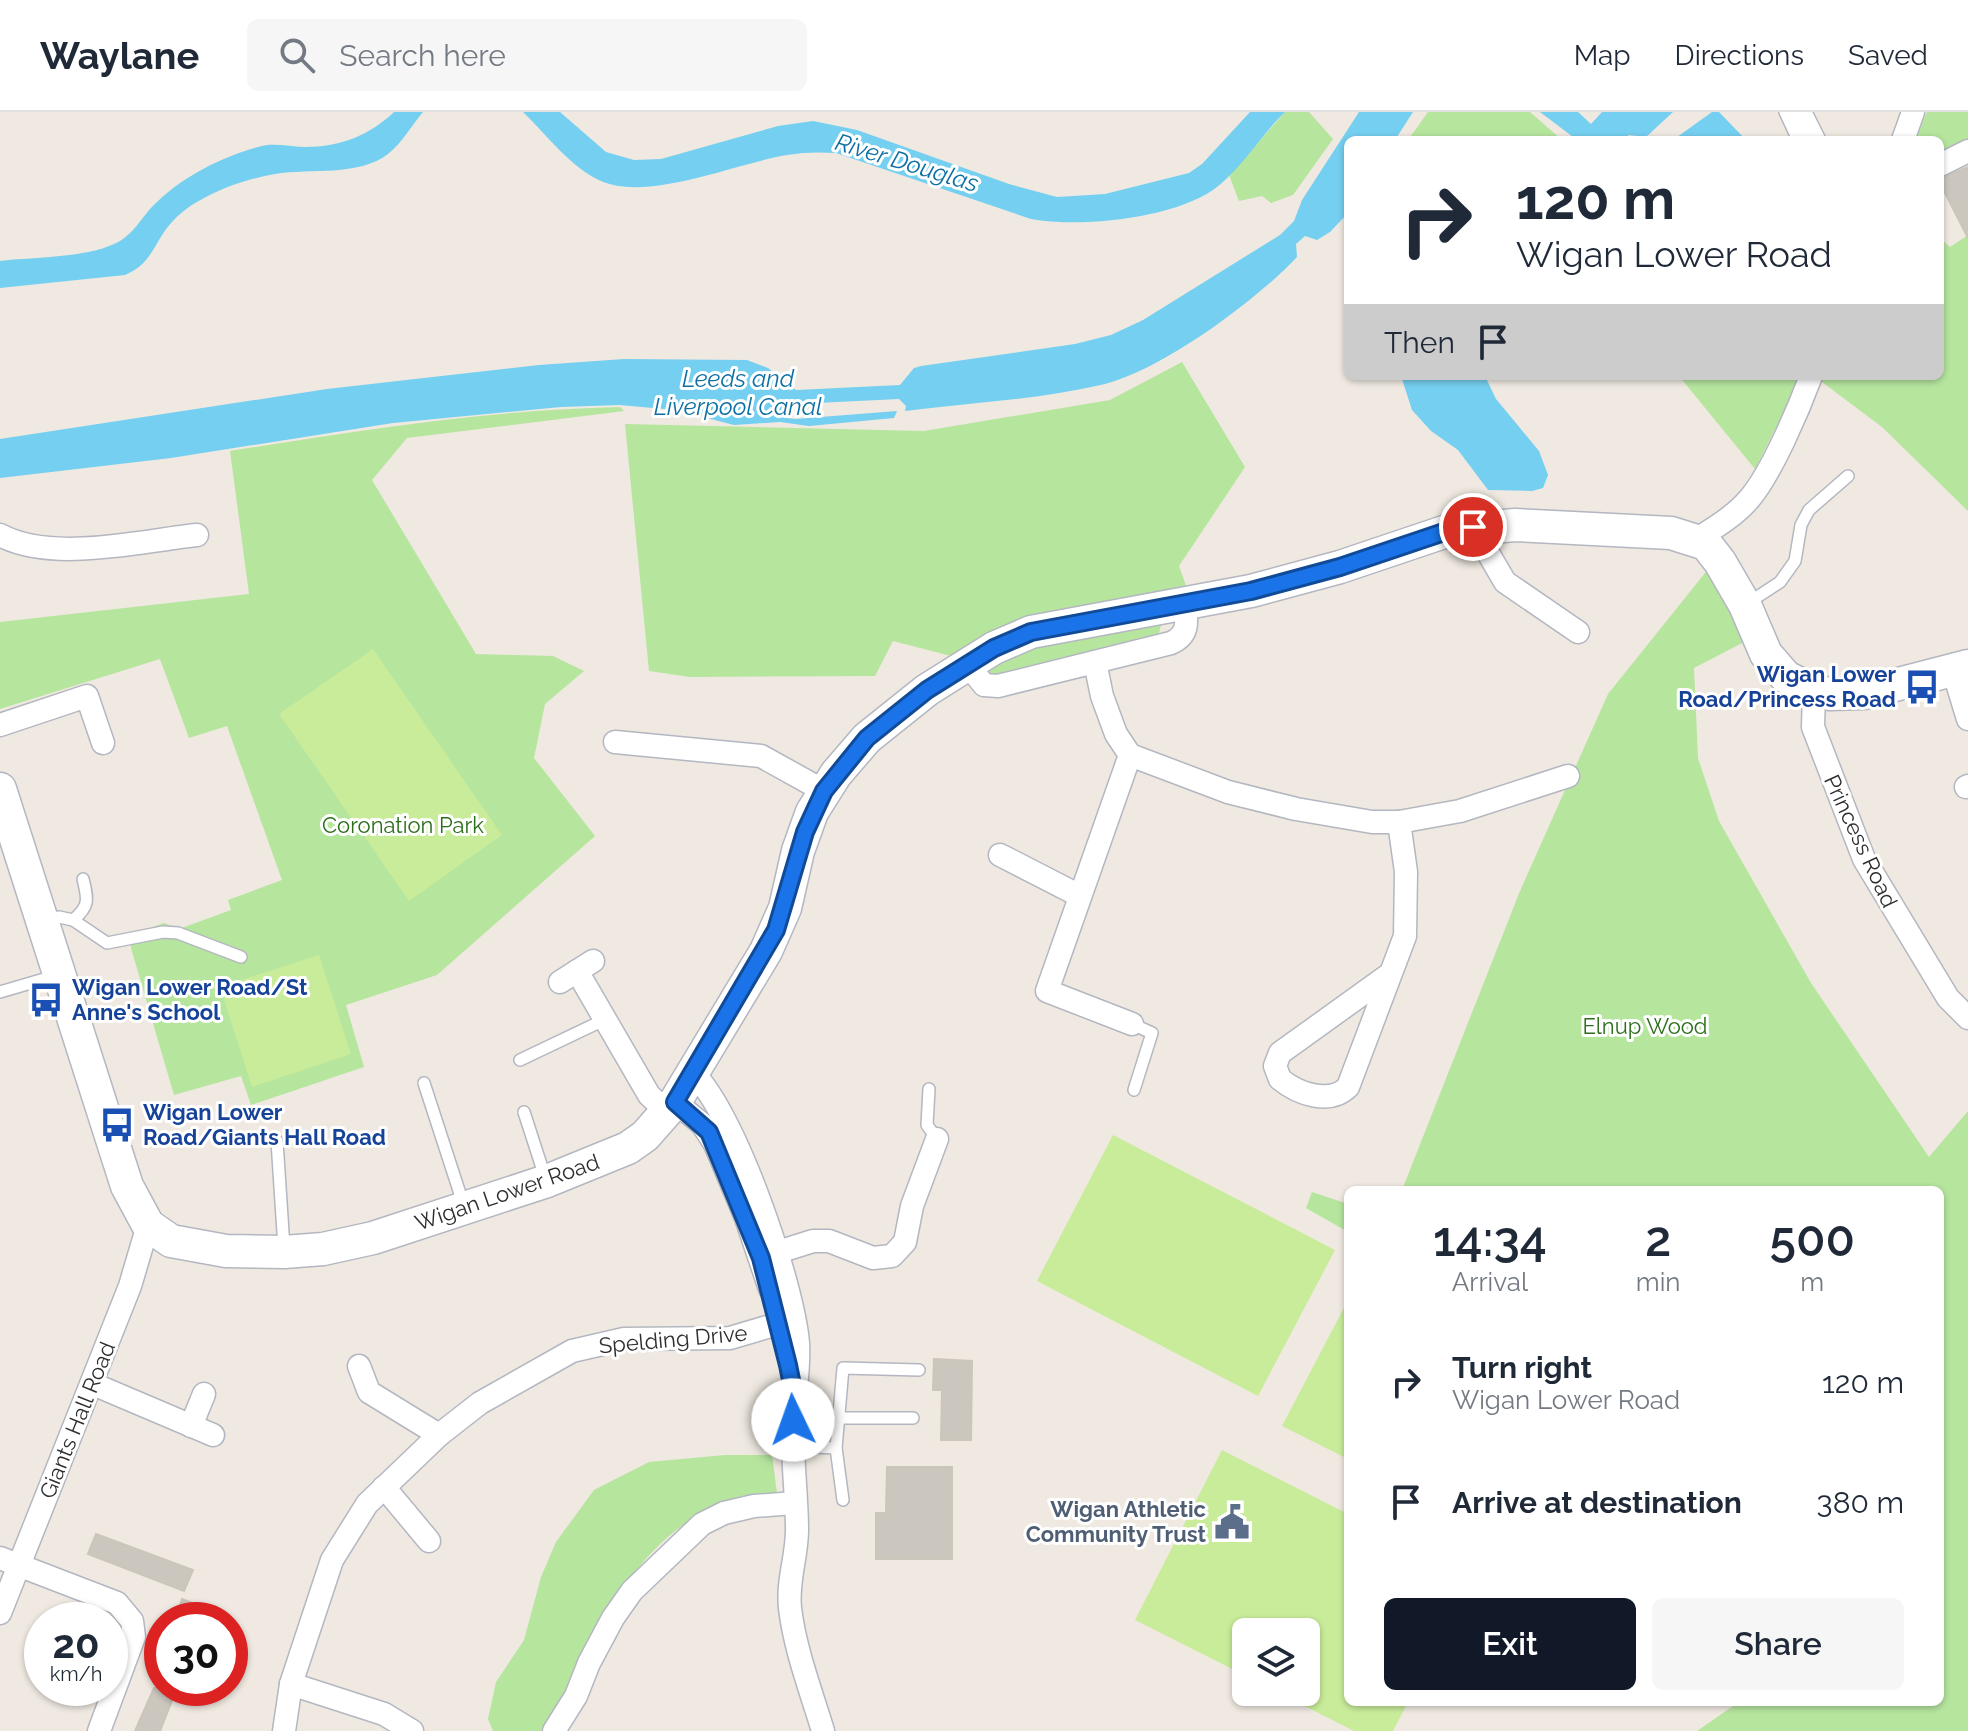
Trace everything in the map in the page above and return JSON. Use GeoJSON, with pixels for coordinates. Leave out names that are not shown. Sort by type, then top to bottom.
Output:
{"type":"FeatureCollection","features":[{"type":"Feature","properties":{"kind":"main road","name":"Wigan Lower Road"},"geometry":{"type":"LineString","coordinates":[[148,1225],[162,1237],[186,1246],[226,1251],[284,1252],[350,1244],[547,1181],[628,1148],[645,1136],[671,1107],[694,1074],[776,930],[805,832],[824,791],[867,738],[927,690],[994,648],[1031,632],[1185,605],[1288,582],[1447,531],[1515,525],[1649,532],[1697,539]]}},
{"type":"Feature","properties":{"kind":"main road"},"geometry":{"type":"LineString","coordinates":[[1697,539],[1712,551],[1745,605],[1766,654],[1786,677],[1814,691],[1864,693],[1961,668]]}},
{"type":"Feature","properties":{"kind":"main road"},"geometry":{"type":"LineString","coordinates":[[0,789],[127,1186],[148,1225]]}},
{"type":"Feature","properties":{"kind":"street"},"geometry":{"type":"LineString","coordinates":[[1800,112],[1812,136]]}},
{"type":"Feature","properties":{"kind":"street"},"geometry":{"type":"LineString","coordinates":[[1904,136],[1913,112]]}},
{"type":"Feature","properties":{"kind":"street"},"geometry":{"type":"LineString","coordinates":[[1944,163],[1968,151]]}},
{"type":"Feature","properties":{"kind":"street"},"geometry":{"type":"LineString","coordinates":[[1697,539],[1728,519],[1753,495],[1798,409],[1809,380]]}},
{"type":"Feature","properties":{"kind":"street"},"geometry":{"type":"LineString","coordinates":[[1473,527],[1505,582],[1578,632]]}},
{"type":"Feature","properties":{"kind":"street"},"geometry":{"type":"LineString","coordinates":[[0,535],[28,547],[76,548],[197,535]]}},
{"type":"Feature","properties":{"kind":"street"},"geometry":{"type":"LineString","coordinates":[[967,664],[979,680],[991,687],[1179,640],[1187,626],[1185,605]]}},
{"type":"Feature","properties":{"kind":"street"},"geometry":{"type":"LineString","coordinates":[[1095,662],[1102,696],[1113,726],[1130,755],[1228,792],[1296,809],[1372,822],[1399,822],[1460,811],[1568,776]]}},
{"type":"Feature","properties":{"kind":"street"},"geometry":{"type":"LineString","coordinates":[[1961,668],[1968,719]]}},
{"type":"Feature","properties":{"kind":"street","name":"Princess Road"},"geometry":{"type":"LineString","coordinates":[[1814,691],[1813,727],[1864,859],[1948,998],[1968,1018]]}},
{"type":"Feature","properties":{"kind":"street"},"geometry":{"type":"LineString","coordinates":[[0,725],[87,696],[103,743]]}},
{"type":"Feature","properties":{"kind":"street"},"geometry":{"type":"LineString","coordinates":[[624,749],[761,756],[824,791]]}},
{"type":"Feature","properties":{"kind":"street"},"geometry":{"type":"LineString","coordinates":[[1130,755],[1047,991],[1132,1024]]}},
{"type":"Feature","properties":{"kind":"street"},"geometry":{"type":"LineString","coordinates":[[1390,974],[1280,1053],[1275,1066],[1280,1079],[1324,1098],[1344,1092],[1348,1087],[1405,936],[1406,872],[1399,822]]}},
{"type":"Feature","properties":{"kind":"street"},"geometry":{"type":"LineString","coordinates":[[1000,855],[1080,896]]}},
{"type":"Feature","properties":{"kind":"street"},"geometry":{"type":"LineString","coordinates":[[576,971],[649,1095],[709,1132],[768,1255]]}},
{"type":"Feature","properties":{"kind":"street"},"geometry":{"type":"LineString","coordinates":[[694,1074],[718,1104],[730,1131],[787,1322],[798,1345],[793,1446],[797,1532],[789,1585],[790,1609],[823,1731]]}},
{"type":"Feature","properties":{"kind":"street"},"geometry":{"type":"LineString","coordinates":[[768,1255],[813,1241],[829,1241],[873,1258],[892,1256],[905,1242],[912,1206],[936,1163],[937,1139]]}},
{"type":"Feature","properties":{"kind":"street","name":"Giants Hall Road"},"geometry":{"type":"LineString","coordinates":[[0,1613],[9,1561],[93,1384],[130,1286],[148,1225]]}},
{"type":"Feature","properties":{"kind":"street","name":"Spelding Drive"},"geometry":{"type":"LineString","coordinates":[[284,1731],[291,1684],[332,1560],[367,1504],[439,1435],[480,1403],[572,1351],[624,1339],[730,1338],[787,1322]]}},
{"type":"Feature","properties":{"kind":"street"},"geometry":{"type":"LineString","coordinates":[[359,1366],[369,1392],[439,1435]]}},
{"type":"Feature","properties":{"kind":"street"},"geometry":{"type":"LineString","coordinates":[[93,1384],[213,1435]]}},
{"type":"Feature","properties":{"kind":"street"},"geometry":{"type":"LineString","coordinates":[[191,1426],[204,1394]]}},
{"type":"Feature","properties":{"kind":"street"},"geometry":{"type":"LineString","coordinates":[[384,1487],[429,1541]]}},
{"type":"Feature","properties":{"kind":"street"},"geometry":{"type":"LineString","coordinates":[[554,1731],[576,1696],[613,1618],[632,1591],[702,1524],[724,1513],[754,1506],[795,1503]]}},
{"type":"Feature","properties":{"kind":"street"},"geometry":{"type":"LineString","coordinates":[[9,1561],[117,1603],[132,1621],[134,1637],[99,1731]]}},
{"type":"Feature","properties":{"kind":"street"},"geometry":{"type":"LineString","coordinates":[[291,1684],[384,1714],[412,1731]]}},
{"type":"Feature","properties":{"kind":"lane"},"geometry":{"type":"LineString","coordinates":[[1785,112],[1796,136]]}},
{"type":"Feature","properties":{"kind":"lane"},"geometry":{"type":"LineString","coordinates":[[1745,605],[1780,582],[1795,561],[1801,525],[1809,510],[1848,476]]}},
{"type":"Feature","properties":{"kind":"lane"},"geometry":{"type":"LineString","coordinates":[[73,920],[86,910],[89,901],[83,879]]}},
{"type":"Feature","properties":{"kind":"lane"},"geometry":{"type":"LineString","coordinates":[[41,919],[59,917],[73,920],[107,943],[163,932],[178,933],[241,957]]}},
{"type":"Feature","properties":{"kind":"lane"},"geometry":{"type":"LineString","coordinates":[[0,992],[59,975]]}},
{"type":"Feature","properties":{"kind":"lane"},"geometry":{"type":"LineString","coordinates":[[520,1060],[606,1019]]}},
{"type":"Feature","properties":{"kind":"lane"},"geometry":{"type":"LineString","coordinates":[[1132,1024],[1152,1033],[1134,1090]]}},
{"type":"Feature","properties":{"kind":"lane"},"geometry":{"type":"LineString","coordinates":[[424,1083],[465,1207]]}},
{"type":"Feature","properties":{"kind":"lane"},"geometry":{"type":"LineString","coordinates":[[929,1089],[927,1125],[937,1139]]}},
{"type":"Feature","properties":{"kind":"lane"},"geometry":{"type":"LineString","coordinates":[[524,1112],[547,1181]]}},
{"type":"Feature","properties":{"kind":"lane"},"geometry":{"type":"LineString","coordinates":[[277,1141],[284,1252]]}},
{"type":"Feature","properties":{"kind":"lane"},"geometry":{"type":"LineString","coordinates":[[843,1500],[836,1448],[843,1368],[919,1370]]}},
{"type":"Feature","properties":{"kind":"lane"},"geometry":{"type":"LineString","coordinates":[[839,1418],[913,1418]]}},
{"type":"Feature","properties":{"kind":"lane"},"geometry":{"type":"LineString","coordinates":[[793,1446],[836,1448]]}},
{"type":"Feature","properties":{"kind":"green space"},"geometry":{"type":"Polygon","coordinates":[[[1285,112],[1309,112],[1333,139],[1293,195],[1271,203],[1262,196],[1239,201],[1229,175],[1285,112]]]}},
{"type":"Feature","properties":{"kind":"green space"},"geometry":{"type":"Polygon","coordinates":[[[1428,112],[1530,112],[1557,136],[1411,136],[1428,112]]]}},
{"type":"Feature","properties":{"kind":"green space"},"geometry":{"type":"Polygon","coordinates":[[[1927,112],[1968,112],[1968,144],[1944,156],[1944,136],[1917,136],[1927,112]]]}},
{"type":"Feature","properties":{"kind":"green space"},"geometry":{"type":"Polygon","coordinates":[[[1968,235],[1968,511],[1882,427],[1819,380],[1944,380],[1944,242],[1950,247],[1968,235]]]}},
{"type":"Feature","properties":{"kind":"green space"},"geometry":{"type":"Polygon","coordinates":[[[1182,362],[1245,467],[1179,566],[1189,594],[955,657],[893,641],[875,676],[690,677],[649,671],[625,424],[924,431],[1110,400],[1182,362]]]}},
{"type":"Feature","properties":{"kind":"green space"},"geometry":{"type":"Polygon","coordinates":[[[1682,380],[1800,380],[1755,469],[1682,380]]]}},
{"type":"Feature","properties":{"kind":"green space","name":"Coronation Park"},"geometry":{"type":"Polygon","coordinates":[[[620,407],[624,411],[407,438],[372,480],[476,654],[553,656],[584,671],[545,704],[534,758],[595,836],[437,975],[346,1005],[364,1067],[251,1105],[241,1076],[174,1095],[131,948],[130,935],[164,923],[179,929],[231,910],[228,900],[282,880],[227,726],[189,738],[160,659],[0,709],[0,622],[249,594],[230,451],[473,417],[620,407]]]}},
{"type":"Feature","properties":{"kind":"green space","name":"Elnup Wood"},"geometry":{"type":"Polygon","coordinates":[[[1709,568],[1746,641],[1694,668],[1698,758],[1719,821],[1811,983],[1929,1157],[1968,1111],[1968,1731],[1697,1731],[1733,1706],[1944,1706],[1944,1186],[1404,1186],[1520,891],[1608,694],[1709,568]]]}},
{"type":"Feature","properties":{"kind":"green space"},"geometry":{"type":"Polygon","coordinates":[[[1161,625],[1158,637],[996,678],[986,673],[1016,653],[1036,647],[1161,625]]]}},
{"type":"Feature","properties":{"kind":"green space"},"geometry":{"type":"Polygon","coordinates":[[[373,649],[502,835],[409,901],[279,714],[373,649]]]}},
{"type":"Feature","properties":{"kind":"green space"},"geometry":{"type":"Polygon","coordinates":[[[319,955],[351,1054],[252,1087],[220,987],[319,955]]]}},
{"type":"Feature","properties":{"kind":"green space"},"geometry":{"type":"Polygon","coordinates":[[[1113,1135],[1335,1250],[1258,1396],[1037,1281],[1113,1135]]]}},
{"type":"Feature","properties":{"kind":"green space"},"geometry":{"type":"Polygon","coordinates":[[[1312,1192],[1344,1203],[1344,1230],[1306,1208],[1312,1192]]]}},
{"type":"Feature","properties":{"kind":"green space"},"geometry":{"type":"Polygon","coordinates":[[[1344,1308],[1344,1457],[1282,1426],[1344,1308]]]}},
{"type":"Feature","properties":{"kind":"green space"},"geometry":{"type":"Polygon","coordinates":[[[1222,1450],[1344,1512],[1344,1706],[1406,1706],[1393,1731],[1354,1731],[1305,1706],[1320,1706],[1320,1618],[1232,1618],[1232,1669],[1135,1620],[1222,1450]]]}},
{"type":"Feature","properties":{"kind":"green space"},"geometry":{"type":"Polygon","coordinates":[[[725,1455],[772,1455],[777,1493],[692,1519],[667,1538],[644,1561],[606,1614],[548,1731],[493,1731],[488,1719],[496,1682],[524,1640],[541,1577],[556,1542],[594,1490],[649,1462],[725,1455]]]}},
{"type":"Feature","properties":{"kind":"water"},"geometry":{"type":"Polygon","coordinates":[[[394,112],[423,112],[388,154],[363,166],[275,174],[214,193],[178,216],[144,262],[125,275],[0,288],[0,261],[74,254],[114,244],[127,236],[151,207],[168,193],[217,162],[264,146],[300,147],[342,142],[375,127],[394,112]]]}},
{"type":"Feature","properties":{"kind":"water","name":"River Douglas"},"geometry":{"type":"Polygon","coordinates":[[[523,112],[560,112],[606,152],[634,160],[661,159],[778,126],[813,121],[857,130],[1009,184],[1057,197],[1105,194],[1189,173],[1202,164],[1250,112],[1285,112],[1233,173],[1195,200],[1124,219],[1051,222],[1031,219],[836,153],[793,154],[667,184],[620,186],[601,181],[579,168],[523,112]]]}},
{"type":"Feature","properties":{"kind":"water","name":"Leeds and Liverpool Canal"},"geometry":{"type":"Polygon","coordinates":[[[1359,112],[1413,112],[1398,136],[1344,136],[1344,217],[1330,232],[1317,240],[1305,236],[1296,244],[1297,257],[1280,274],[1207,331],[1153,364],[1105,384],[1030,397],[905,411],[906,406],[899,399],[796,404],[784,411],[787,418],[795,419],[897,411],[894,418],[809,426],[780,422],[734,425],[676,410],[619,405],[561,407],[393,423],[171,458],[0,478],[0,439],[327,389],[539,365],[624,359],[747,360],[768,368],[796,390],[900,385],[914,368],[921,366],[1075,344],[1111,335],[1143,320],[1280,235],[1294,221],[1302,200],[1359,112]]]}},
{"type":"Feature","properties":{"kind":"water"},"geometry":{"type":"Polygon","coordinates":[[[1540,112],[1578,112],[1591,124],[1602,112],[1673,112],[1647,136],[1572,136],[1540,112]]]}},
{"type":"Feature","properties":{"kind":"water"},"geometry":{"type":"Polygon","coordinates":[[[1712,112],[1719,112],[1742,136],[1679,136],[1712,112]]]}},
{"type":"Feature","properties":{"kind":"water"},"geometry":{"type":"Polygon","coordinates":[[[1402,380],[1487,380],[1496,399],[1539,451],[1548,475],[1543,488],[1532,491],[1488,490],[1458,450],[1431,431],[1412,410],[1402,380]]]}},
{"type":"Feature","properties":{"kind":"building"},"geometry":{"type":"Polygon","coordinates":[[[1968,167],[1968,238],[1944,191],[1944,177],[1968,167]]]}},
{"type":"Feature","properties":{"kind":"building"},"geometry":{"type":"Polygon","coordinates":[[[934,1359],[972,1361],[971,1440],[941,1440],[942,1390],[933,1390],[934,1359]]]}},
{"type":"Feature","properties":{"kind":"building"},"geometry":{"type":"Polygon","coordinates":[[[887,1467],[952,1467],[952,1559],[876,1559],[876,1513],[886,1513],[887,1467]]]}},
{"type":"Feature","properties":{"kind":"building"},"geometry":{"type":"Polygon","coordinates":[[[96,1534],[193,1570],[184,1591],[88,1554],[96,1534]]]}},
{"type":"Feature","properties":{"kind":"building"},"geometry":{"type":"Polygon","coordinates":[[[146,1706],[170,1706],[160,1731],[135,1731],[146,1706]]]}},
{"type":"Feature","properties":{"kind":"place","name":"Wigan Lower Road/Princess Road"},"geometry":{"type":"Point","coordinates":[1922,687]}},
{"type":"Feature","properties":{"kind":"place","name":"Wigan Lower Road/St Anne's School"},"geometry":{"type":"Point","coordinates":[46,1000]}},
{"type":"Feature","properties":{"kind":"place","name":"Wigan Lower Road/Giants Hall Road"},"geometry":{"type":"Point","coordinates":[117,1125]}},
{"type":"Feature","properties":{"kind":"place","name":"Wigan Athletic Community Trust"},"geometry":{"type":"Point","coordinates":[1232,1522]}},
{"type":"Feature","properties":{"kind":"route"},"geometry":{"type":"LineString","coordinates":[[793,1420],[794,1395],[780,1324],[761,1258],[709,1132],[675,1102],[766,951],[785,908],[798,851],[812,812],[836,774],[867,738],[927,690],[994,648],[1031,632],[1251,591],[1340,567],[1447,531],[1473,527]]}}]}
